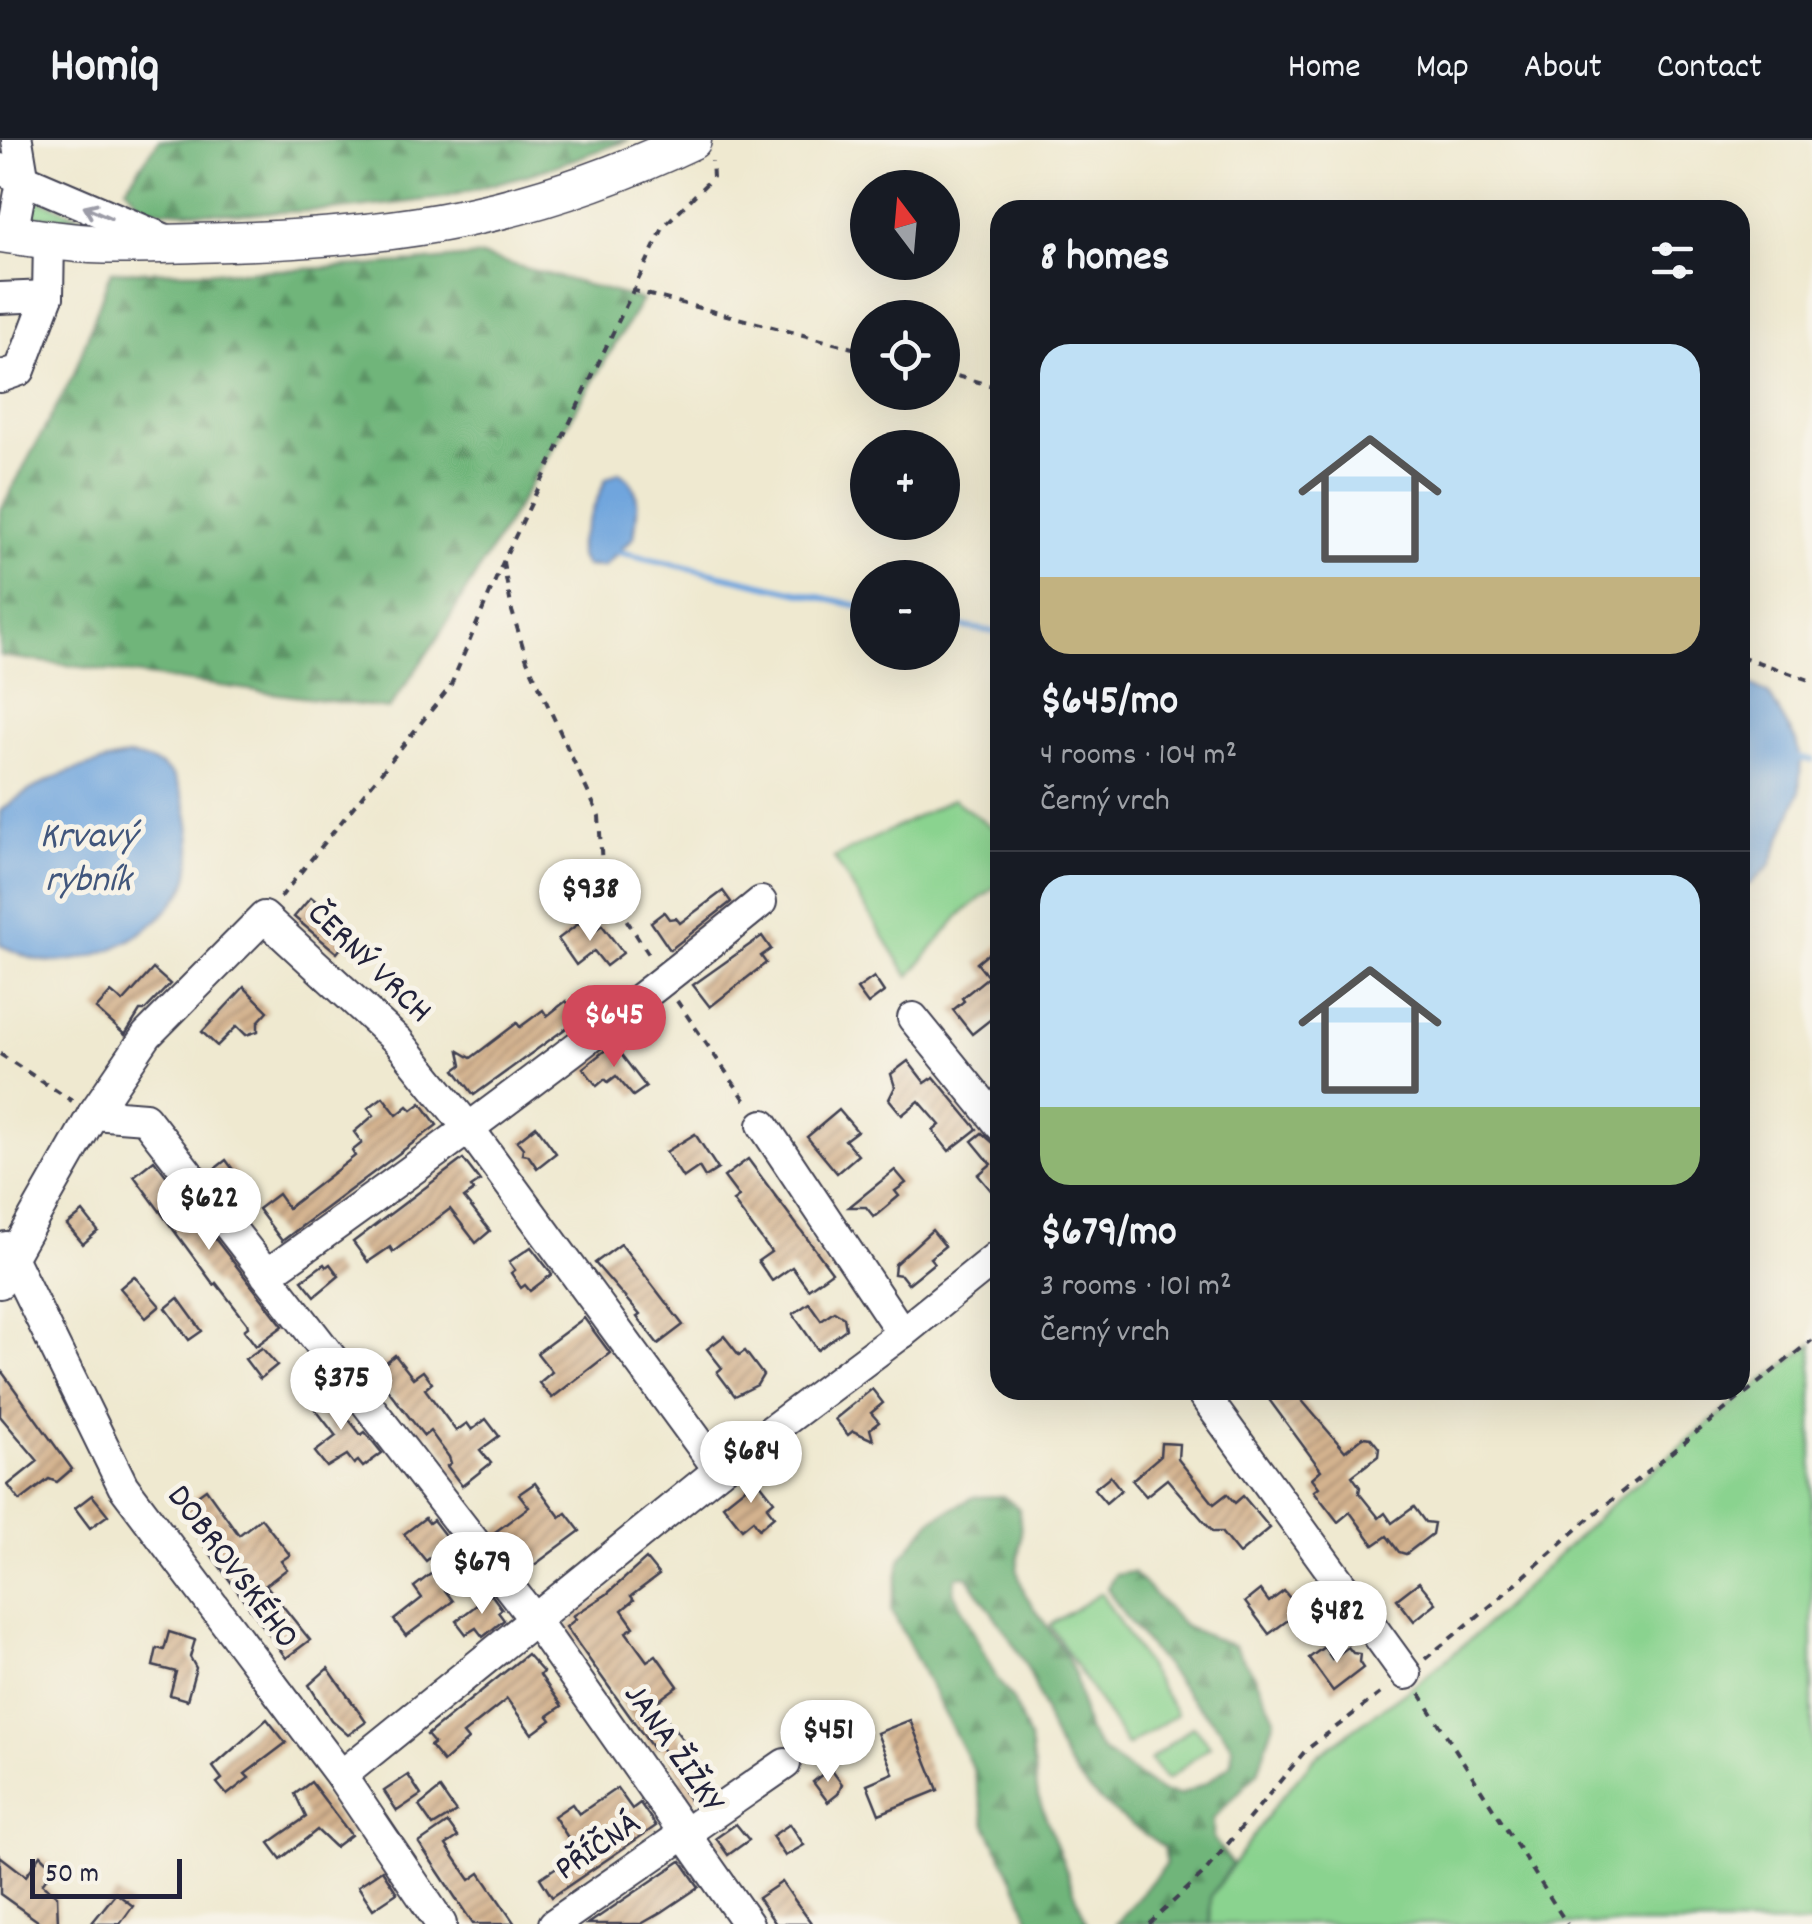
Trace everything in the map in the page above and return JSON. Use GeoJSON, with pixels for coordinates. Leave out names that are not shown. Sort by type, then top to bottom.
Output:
{"type":"FeatureCollection","features":[{"type":"Feature","properties":{"kind":"main road"},"geometry":{"type":"LineString","coordinates":[[6,234],[90,244],[324,239],[441,224],[514,208],[702,149]]}},
{"type":"Feature","properties":{"kind":"street"},"geometry":{"type":"LineString","coordinates":[[6,234],[17,140]]}},
{"type":"Feature","properties":{"kind":"street"},"geometry":{"type":"LineString","coordinates":[[12,173],[174,243]]}},
{"type":"Feature","properties":{"kind":"street"},"geometry":{"type":"LineString","coordinates":[[0,378],[20,370],[48,296],[49,239]]}},
{"type":"Feature","properties":{"kind":"street"},"geometry":{"type":"LineString","coordinates":[[0,298],[48,296]]}},
{"type":"Feature","properties":{"kind":"street"},"geometry":{"type":"LineString","coordinates":[[266,1275],[470,1130],[762,902]]}},
{"type":"Feature","properties":{"kind":"street","name":"ČERNÝ VRCH"},"geometry":{"type":"LineString","coordinates":[[4,1259],[93,1114],[147,1035],[264,917],[398,1041],[470,1130],[719,1470]]}},
{"type":"Feature","properties":{"kind":"street"},"geometry":{"type":"LineString","coordinates":[[913,1018],[990,1113]]}},
{"type":"Feature","properties":{"kind":"street"},"geometry":{"type":"LineString","coordinates":[[93,1114],[145,1118],[534,1618]]}},
{"type":"Feature","properties":{"kind":"street"},"geometry":{"type":"LineString","coordinates":[[763,1126],[902,1333]]}},
{"type":"Feature","properties":{"kind":"street","name":"DOBROVSKÉHO"},"geometry":{"type":"LineString","coordinates":[[4,1259],[123,1486],[341,1776],[441,1924]]}},
{"type":"Feature","properties":{"kind":"street"},"geometry":{"type":"LineString","coordinates":[[341,1776],[719,1470],[990,1262]]}},
{"type":"Feature","properties":{"kind":"street"},"geometry":{"type":"LineString","coordinates":[[1207,1400],[1406,1674]]}},
{"type":"Feature","properties":{"kind":"street","name":"JANA ŽIŽKY"},"geometry":{"type":"LineString","coordinates":[[534,1618],[748,1924]]}},
{"type":"Feature","properties":{"kind":"street","name":"PŘÍČNÁ"},"geometry":{"type":"LineString","coordinates":[[554,1924],[785,1764]]}},
{"type":"Feature","properties":{"kind":"path"},"geometry":{"type":"LineString","coordinates":[[264,917],[450,687],[504,562],[664,226],[713,177],[702,149]]}},
{"type":"Feature","properties":{"kind":"path"},"geometry":{"type":"LineString","coordinates":[[631,290],[850,347]]}},
{"type":"Feature","properties":{"kind":"path"},"geometry":{"type":"LineString","coordinates":[[960,377],[990,385]]}},
{"type":"Feature","properties":{"kind":"path"},"geometry":{"type":"LineString","coordinates":[[504,562],[512,611],[527,660],[599,816],[604,884],[646,947],[663,982],[763,1126]]}},
{"type":"Feature","properties":{"kind":"path"},"geometry":{"type":"LineString","coordinates":[[1750,659],[1812,681]]}},
{"type":"Feature","properties":{"kind":"path"},"geometry":{"type":"LineString","coordinates":[[0,1054],[93,1114]]}},
{"type":"Feature","properties":{"kind":"path"},"geometry":{"type":"LineString","coordinates":[[1750,1389],[1812,1340]]}},
{"type":"Feature","properties":{"kind":"path"},"geometry":{"type":"LineString","coordinates":[[1150,1924],[1202,1875],[1306,1750],[1495,1602],[1593,1514],[1736,1400]]}},
{"type":"Feature","properties":{"kind":"path"},"geometry":{"type":"LineString","coordinates":[[1406,1674],[1567,1924]]}},
{"type":"Feature","properties":{"kind":"green space"},"geometry":{"type":"Polygon","coordinates":[[[159,140],[628,140],[537,172],[443,198],[350,209],[237,214],[144,209],[126,187],[159,140]]]}},
{"type":"Feature","properties":{"kind":"green space"},"geometry":{"type":"Polygon","coordinates":[[[34,198],[84,218],[30,216],[34,198]]]}},
{"type":"Feature","properties":{"kind":"green space"},"geometry":{"type":"Polygon","coordinates":[[[481,256],[642,300],[437,639],[389,709],[0,656],[0,511],[74,374],[111,271],[296,270],[481,256]]]}},
{"type":"Feature","properties":{"kind":"green space"},"geometry":{"type":"Polygon","coordinates":[[[953,799],[990,826],[990,891],[960,915],[909,977],[834,858],[953,799]]]}},
{"type":"Feature","properties":{"kind":"green space"},"geometry":{"type":"Polygon","coordinates":[[[1812,1344],[1812,1924],[1210,1924],[1211,1896],[1272,1809],[1315,1757],[1419,1682],[1480,1631],[1608,1507],[1731,1405],[1738,1400],[1750,1400],[1750,1391],[1812,1344]]]}},
{"type":"Feature","properties":{"kind":"green space"},"geometry":{"type":"Polygon","coordinates":[[[1003,1496],[1019,1509],[1017,1571],[1025,1594],[1065,1653],[1075,1675],[1087,1730],[1101,1750],[1161,1792],[1179,1795],[1207,1783],[1232,1763],[1232,1746],[1219,1727],[1191,1699],[1107,1588],[1115,1575],[1133,1572],[1185,1627],[1234,1646],[1255,1676],[1275,1718],[1258,1772],[1213,1819],[1213,1838],[1232,1864],[1211,1896],[1210,1924],[1116,1924],[1166,1864],[1164,1847],[1113,1811],[1079,1779],[1058,1747],[1033,1681],[1003,1627],[967,1576],[956,1577],[953,1591],[997,1679],[1013,1700],[1030,1741],[1038,1797],[1087,1924],[1031,1924],[986,1825],[973,1769],[891,1609],[901,1558],[932,1520],[974,1497],[1003,1496]]]}},
{"type":"Feature","properties":{"kind":"green space"},"geometry":{"type":"Polygon","coordinates":[[[1101,1593],[1177,1714],[1127,1746],[1050,1625],[1101,1593]]]}},
{"type":"Feature","properties":{"kind":"green space"},"geometry":{"type":"Polygon","coordinates":[[[1193,1726],[1210,1746],[1167,1780],[1150,1760],[1193,1726]]]}},
{"type":"Feature","properties":{"kind":"water"},"geometry":{"type":"Polygon","coordinates":[[[619,472],[636,492],[634,537],[603,567],[585,566],[579,555],[579,542],[606,479],[619,472]]]}},
{"type":"Feature","properties":{"kind":"water"},"geometry":{"type":"Polygon","coordinates":[[[1750,685],[1769,695],[1796,741],[1801,761],[1799,793],[1770,866],[1751,884],[1750,685]]]}},
{"type":"Feature","properties":{"kind":"water","name":"Krvavý rybník"},"geometry":{"type":"Polygon","coordinates":[[[129,756],[167,770],[178,785],[191,850],[182,892],[155,922],[103,953],[43,961],[0,945],[0,811],[61,775],[129,756]]]}},
{"type":"Feature","properties":{"kind":"building"},"geometry":{"type":"Polygon","coordinates":[[[723,891],[731,902],[670,950],[651,922],[664,912],[680,923],[723,891]]]}},
{"type":"Feature","properties":{"kind":"building"},"geometry":{"type":"Polygon","coordinates":[[[311,897],[353,933],[337,953],[294,917],[311,897]]]}},
{"type":"Feature","properties":{"kind":"building"},"geometry":{"type":"Polygon","coordinates":[[[582,921],[591,933],[602,925],[623,953],[606,966],[594,951],[576,965],[558,939],[582,921]]]}},
{"type":"Feature","properties":{"kind":"building"},"geometry":{"type":"Polygon","coordinates":[[[762,936],[771,949],[761,956],[766,963],[710,1007],[693,985],[762,936]]]}},
{"type":"Feature","properties":{"kind":"building"},"geometry":{"type":"Polygon","coordinates":[[[990,952],[990,1020],[972,1034],[953,1010],[988,977],[977,963],[990,952]]]}},
{"type":"Feature","properties":{"kind":"building"},"geometry":{"type":"Polygon","coordinates":[[[153,969],[170,984],[140,1011],[125,1035],[96,1009],[111,992],[123,1002],[153,969]]]}},
{"type":"Feature","properties":{"kind":"building"},"geometry":{"type":"Polygon","coordinates":[[[874,977],[884,992],[868,1004],[857,989],[874,977]]]}},
{"type":"Feature","properties":{"kind":"building"},"geometry":{"type":"Polygon","coordinates":[[[244,987],[268,1011],[258,1022],[258,1031],[246,1035],[237,1026],[217,1046],[202,1032],[244,987]]]}},
{"type":"Feature","properties":{"kind":"building"},"geometry":{"type":"Polygon","coordinates":[[[566,1001],[580,1018],[474,1095],[455,1070],[462,1065],[459,1051],[471,1058],[517,1023],[520,1027],[543,1010],[547,1016],[566,1001]]]}},
{"type":"Feature","properties":{"kind":"building"},"geometry":{"type":"Polygon","coordinates":[[[613,1044],[646,1087],[633,1096],[616,1076],[597,1086],[583,1068],[613,1044]]]}},
{"type":"Feature","properties":{"kind":"building"},"geometry":{"type":"Polygon","coordinates":[[[908,1061],[925,1083],[934,1077],[977,1129],[949,1151],[933,1131],[940,1125],[919,1101],[902,1115],[889,1099],[895,1087],[891,1074],[908,1061]]]}},
{"type":"Feature","properties":{"kind":"building"},"geometry":{"type":"Polygon","coordinates":[[[383,1097],[397,1115],[408,1106],[412,1110],[421,1103],[437,1125],[282,1241],[258,1209],[278,1194],[288,1208],[355,1156],[352,1151],[362,1143],[354,1132],[374,1115],[368,1108],[383,1097]]]}},
{"type":"Feature","properties":{"kind":"building"},"geometry":{"type":"Polygon","coordinates":[[[839,1110],[857,1131],[845,1140],[858,1155],[837,1173],[807,1137],[839,1110]]]}},
{"type":"Feature","properties":{"kind":"building"},"geometry":{"type":"Polygon","coordinates":[[[536,1126],[556,1153],[537,1168],[528,1155],[522,1154],[523,1148],[517,1141],[536,1126]]]}},
{"type":"Feature","properties":{"kind":"building"},"geometry":{"type":"Polygon","coordinates":[[[982,1133],[990,1140],[990,1163],[972,1141],[982,1133]]]}},
{"type":"Feature","properties":{"kind":"building"},"geometry":{"type":"Polygon","coordinates":[[[695,1134],[718,1169],[705,1177],[699,1167],[683,1178],[666,1152],[695,1134]]]}},
{"type":"Feature","properties":{"kind":"building"},"geometry":{"type":"Polygon","coordinates":[[[463,1159],[480,1181],[464,1198],[490,1231],[476,1243],[450,1209],[393,1252],[390,1247],[368,1262],[353,1242],[463,1159]]]}},
{"type":"Feature","properties":{"kind":"building"},"geometry":{"type":"Polygon","coordinates":[[[748,1159],[832,1272],[808,1289],[792,1267],[772,1281],[758,1261],[771,1252],[733,1201],[739,1197],[724,1177],[748,1159]]]}},
{"type":"Feature","properties":{"kind":"building"},"geometry":{"type":"Polygon","coordinates":[[[154,1160],[283,1326],[256,1346],[244,1330],[247,1323],[214,1285],[134,1176],[154,1160]]]}},
{"type":"Feature","properties":{"kind":"building"},"geometry":{"type":"Polygon","coordinates":[[[226,1160],[237,1175],[222,1186],[212,1171],[226,1160]]]}},
{"type":"Feature","properties":{"kind":"building"},"geometry":{"type":"Polygon","coordinates":[[[990,1165],[990,1189],[978,1175],[990,1165]]]}},
{"type":"Feature","properties":{"kind":"building"},"geometry":{"type":"Polygon","coordinates":[[[895,1170],[906,1183],[895,1191],[899,1196],[874,1217],[866,1207],[849,1207],[895,1170]]]}},
{"type":"Feature","properties":{"kind":"building"},"geometry":{"type":"Polygon","coordinates":[[[83,1212],[98,1231],[83,1244],[67,1225],[83,1212]]]}},
{"type":"Feature","properties":{"kind":"building"},"geometry":{"type":"Polygon","coordinates":[[[932,1230],[945,1246],[930,1258],[934,1263],[908,1284],[901,1275],[894,1274],[895,1264],[932,1230]]]}},
{"type":"Feature","properties":{"kind":"building"},"geometry":{"type":"Polygon","coordinates":[[[621,1244],[683,1325],[658,1344],[637,1317],[640,1315],[595,1263],[621,1244]]]}},
{"type":"Feature","properties":{"kind":"building"},"geometry":{"type":"Polygon","coordinates":[[[531,1247],[552,1274],[530,1291],[525,1285],[521,1288],[509,1262],[531,1247]]]}},
{"type":"Feature","properties":{"kind":"building"},"geometry":{"type":"Polygon","coordinates":[[[330,1264],[339,1276],[315,1296],[302,1280],[330,1264]]]}},
{"type":"Feature","properties":{"kind":"building"},"geometry":{"type":"Polygon","coordinates":[[[134,1276],[160,1306],[146,1318],[120,1288],[134,1276]]]}},
{"type":"Feature","properties":{"kind":"building"},"geometry":{"type":"Polygon","coordinates":[[[178,1298],[202,1331],[189,1340],[166,1308],[178,1298]]]}},
{"type":"Feature","properties":{"kind":"building"},"geometry":{"type":"Polygon","coordinates":[[[809,1303],[821,1320],[834,1311],[844,1317],[846,1329],[818,1350],[793,1314],[809,1303]]]}},
{"type":"Feature","properties":{"kind":"building"},"geometry":{"type":"Polygon","coordinates":[[[584,1318],[610,1353],[552,1398],[539,1383],[552,1372],[537,1353],[584,1318]]]}},
{"type":"Feature","properties":{"kind":"building"},"geometry":{"type":"Polygon","coordinates":[[[724,1336],[739,1355],[745,1351],[763,1375],[757,1385],[735,1396],[717,1372],[722,1368],[707,1349],[724,1336]]]}},
{"type":"Feature","properties":{"kind":"building"},"geometry":{"type":"Polygon","coordinates":[[[262,1348],[277,1365],[260,1379],[245,1359],[262,1348]]]}},
{"type":"Feature","properties":{"kind":"building"},"geometry":{"type":"Polygon","coordinates":[[[395,1355],[413,1378],[423,1371],[432,1383],[425,1389],[456,1431],[467,1423],[472,1430],[486,1419],[499,1436],[480,1450],[491,1463],[462,1486],[447,1466],[451,1463],[449,1457],[430,1431],[424,1436],[374,1372],[395,1355]]]}},
{"type":"Feature","properties":{"kind":"building"},"geometry":{"type":"Polygon","coordinates":[[[0,1369],[72,1469],[57,1482],[49,1479],[20,1501],[8,1485],[38,1461],[0,1416],[0,1369]]]}},
{"type":"Feature","properties":{"kind":"building"},"geometry":{"type":"Polygon","coordinates":[[[322,1385],[361,1435],[365,1432],[382,1453],[363,1467],[347,1455],[327,1467],[315,1452],[336,1436],[306,1397],[322,1385]]]}},
{"type":"Feature","properties":{"kind":"building"},"geometry":{"type":"Polygon","coordinates":[[[872,1389],[883,1403],[871,1413],[879,1422],[870,1429],[873,1440],[853,1431],[848,1435],[835,1419],[872,1389]]]}},
{"type":"Feature","properties":{"kind":"building"},"geometry":{"type":"Polygon","coordinates":[[[1269,1400],[1302,1400],[1345,1451],[1363,1437],[1371,1438],[1379,1448],[1378,1456],[1352,1476],[1360,1487],[1359,1493],[1379,1518],[1385,1513],[1392,1523],[1414,1507],[1425,1522],[1434,1523],[1432,1534],[1406,1554],[1399,1552],[1387,1536],[1374,1545],[1350,1512],[1338,1522],[1314,1491],[1319,1487],[1312,1478],[1321,1470],[1269,1400]]]}},
{"type":"Feature","properties":{"kind":"building"},"geometry":{"type":"Polygon","coordinates":[[[1161,1443],[1179,1444],[1178,1459],[1214,1504],[1227,1494],[1235,1503],[1243,1496],[1270,1528],[1239,1554],[1221,1532],[1213,1532],[1167,1479],[1146,1496],[1132,1480],[1160,1456],[1161,1443]]]}},
{"type":"Feature","properties":{"kind":"building"},"geometry":{"type":"Polygon","coordinates":[[[1110,1476],[1121,1490],[1106,1503],[1094,1489],[1110,1476]]]}},
{"type":"Feature","properties":{"kind":"building"},"geometry":{"type":"Polygon","coordinates":[[[759,1482],[774,1501],[767,1507],[774,1516],[759,1529],[753,1520],[742,1529],[723,1505],[748,1485],[751,1489],[759,1482]]]}},
{"type":"Feature","properties":{"kind":"building"},"geometry":{"type":"Polygon","coordinates":[[[535,1483],[560,1517],[566,1513],[580,1531],[525,1572],[495,1532],[529,1507],[519,1494],[535,1483]]]}},
{"type":"Feature","properties":{"kind":"building"},"geometry":{"type":"Polygon","coordinates":[[[206,1489],[239,1535],[261,1518],[290,1555],[281,1561],[287,1569],[266,1585],[310,1640],[286,1658],[178,1509],[206,1489]]]}},
{"type":"Feature","properties":{"kind":"building"},"geometry":{"type":"Polygon","coordinates":[[[92,1495],[108,1515],[90,1528],[75,1508],[92,1495]]]}},
{"type":"Feature","properties":{"kind":"building"},"geometry":{"type":"Polygon","coordinates":[[[425,1518],[429,1523],[433,1520],[450,1542],[426,1561],[404,1534],[425,1518]]]}},
{"type":"Feature","properties":{"kind":"building"},"geometry":{"type":"Polygon","coordinates":[[[646,1559],[659,1575],[631,1596],[634,1600],[622,1610],[634,1627],[626,1632],[647,1661],[656,1655],[678,1686],[655,1703],[711,1777],[703,1783],[709,1790],[691,1802],[677,1782],[683,1778],[660,1746],[654,1750],[566,1627],[576,1619],[573,1616],[607,1594],[646,1559]]]}},
{"type":"Feature","properties":{"kind":"building"},"geometry":{"type":"Polygon","coordinates":[[[432,1573],[453,1601],[406,1636],[394,1620],[422,1598],[414,1587],[432,1573]]]}},
{"type":"Feature","properties":{"kind":"building"},"geometry":{"type":"Polygon","coordinates":[[[1419,1582],[1436,1603],[1414,1621],[1397,1599],[1419,1582]]]}},
{"type":"Feature","properties":{"kind":"building"},"geometry":{"type":"Polygon","coordinates":[[[1260,1590],[1269,1602],[1284,1591],[1296,1598],[1299,1612],[1269,1634],[1245,1602],[1260,1590]]]}},
{"type":"Feature","properties":{"kind":"building"},"geometry":{"type":"Polygon","coordinates":[[[491,1594],[502,1609],[498,1612],[504,1620],[483,1637],[476,1628],[466,1634],[456,1621],[491,1594]]]}},
{"type":"Feature","properties":{"kind":"building"},"geometry":{"type":"Polygon","coordinates":[[[169,1632],[195,1640],[190,1657],[196,1668],[187,1700],[170,1695],[176,1672],[153,1666],[157,1648],[164,1650],[169,1632]]]}},
{"type":"Feature","properties":{"kind":"building"},"geometry":{"type":"Polygon","coordinates":[[[1324,1647],[1332,1659],[1348,1647],[1360,1654],[1363,1668],[1333,1691],[1309,1658],[1324,1647]]]}},
{"type":"Feature","properties":{"kind":"building"},"geometry":{"type":"Polygon","coordinates":[[[527,1654],[543,1672],[540,1675],[562,1706],[532,1734],[507,1699],[463,1734],[468,1740],[443,1762],[430,1746],[434,1743],[427,1735],[527,1654]]]}},
{"type":"Feature","properties":{"kind":"building"},"geometry":{"type":"Polygon","coordinates":[[[328,1668],[366,1722],[348,1735],[331,1720],[309,1685],[328,1668]]]}},
{"type":"Feature","properties":{"kind":"building"},"geometry":{"type":"Polygon","coordinates":[[[267,1719],[286,1743],[245,1774],[249,1778],[227,1795],[217,1783],[222,1779],[213,1767],[267,1719]]]}},
{"type":"Feature","properties":{"kind":"building"},"geometry":{"type":"Polygon","coordinates":[[[910,1720],[938,1790],[879,1814],[867,1784],[893,1773],[877,1733],[910,1720]]]}},
{"type":"Feature","properties":{"kind":"building"},"geometry":{"type":"Polygon","coordinates":[[[830,1768],[842,1784],[828,1802],[813,1782],[830,1768]]]}},
{"type":"Feature","properties":{"kind":"building"},"geometry":{"type":"Polygon","coordinates":[[[408,1775],[421,1795],[397,1811],[384,1791],[408,1775]]]}},
{"type":"Feature","properties":{"kind":"building"},"geometry":{"type":"Polygon","coordinates":[[[311,1782],[351,1835],[335,1847],[317,1830],[281,1859],[269,1843],[306,1817],[295,1794],[311,1782]]]}},
{"type":"Feature","properties":{"kind":"building"},"geometry":{"type":"Polygon","coordinates":[[[617,1788],[632,1809],[640,1803],[656,1826],[552,1897],[540,1878],[578,1853],[554,1816],[572,1804],[579,1814],[617,1788]]]}},
{"type":"Feature","properties":{"kind":"building"},"geometry":{"type":"Polygon","coordinates":[[[440,1789],[456,1812],[433,1826],[419,1806],[440,1789]]]}},
{"type":"Feature","properties":{"kind":"building"},"geometry":{"type":"Polygon","coordinates":[[[448,1823],[458,1837],[446,1845],[470,1880],[480,1873],[515,1924],[473,1924],[419,1843],[448,1823]]]}},
{"type":"Feature","properties":{"kind":"building"},"geometry":{"type":"Polygon","coordinates":[[[736,1824],[749,1840],[728,1855],[716,1838],[736,1824]]]}},
{"type":"Feature","properties":{"kind":"building"},"geometry":{"type":"Polygon","coordinates":[[[790,1824],[804,1845],[785,1856],[772,1836],[790,1824]]]}},
{"type":"Feature","properties":{"kind":"building"},"geometry":{"type":"Polygon","coordinates":[[[41,1855],[54,1868],[42,1884],[57,1896],[58,1924],[42,1924],[0,1894],[0,1856],[26,1876],[41,1855]]]}},
{"type":"Feature","properties":{"kind":"building"},"geometry":{"type":"Polygon","coordinates":[[[681,1861],[699,1887],[641,1924],[588,1924],[681,1861]]]}},
{"type":"Feature","properties":{"kind":"building"},"geometry":{"type":"Polygon","coordinates":[[[382,1870],[397,1893],[373,1909],[358,1886],[382,1870]]]}},
{"type":"Feature","properties":{"kind":"building"},"geometry":{"type":"Polygon","coordinates":[[[782,1882],[812,1924],[776,1924],[758,1898],[782,1882]]]}},
{"type":"Feature","properties":{"kind":"building"},"geometry":{"type":"Polygon","coordinates":[[[116,1893],[133,1906],[120,1924],[91,1924],[116,1893]]]}},
{"type":"Feature","properties":{"kind":"waterway"},"geometry":{"type":"LineString","coordinates":[[619,552],[850,604]]}},
{"type":"Feature","properties":{"kind":"waterway"},"geometry":{"type":"LineString","coordinates":[[960,626],[990,631]]}},
{"type":"Feature","properties":{"kind":"waterway"},"geometry":{"type":"LineString","coordinates":[[1793,758],[1812,760]]}}]}
